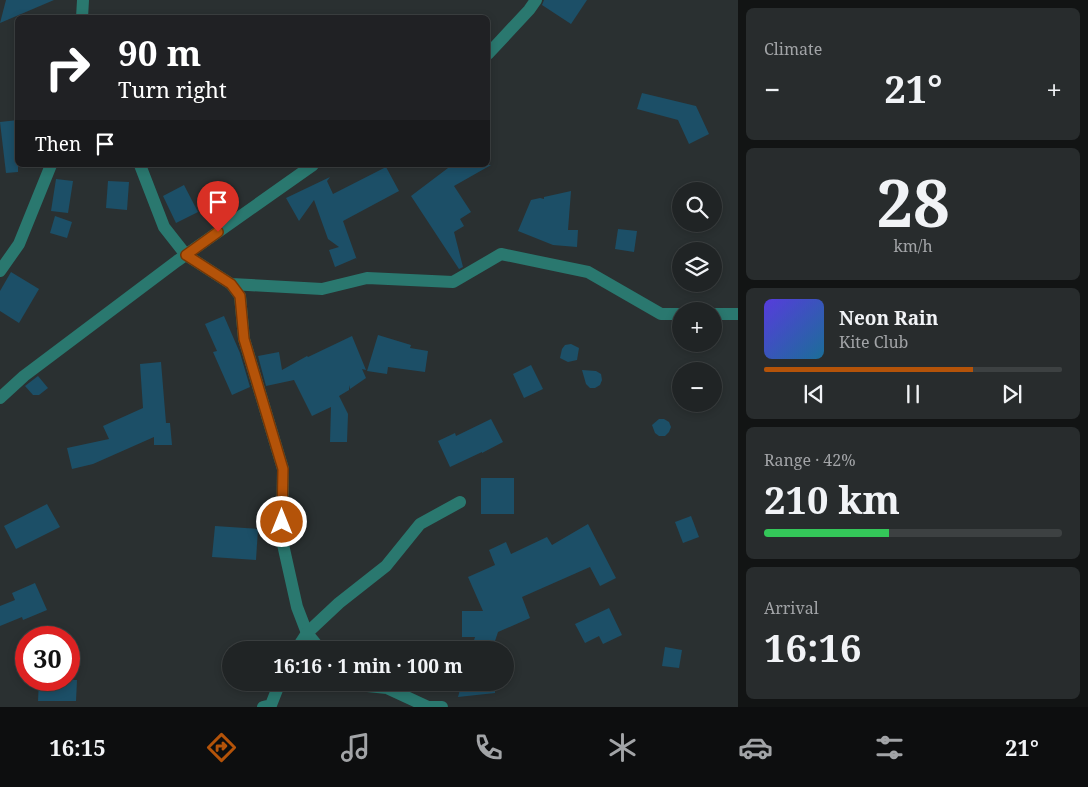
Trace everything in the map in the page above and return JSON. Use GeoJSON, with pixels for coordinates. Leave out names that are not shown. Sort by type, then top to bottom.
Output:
{"type":"FeatureCollection","features":[{"type":"Feature","properties":{"kind":"street"},"geometry":{"type":"LineString","coordinates":[[82,15],[83,0]]}},
{"type":"Feature","properties":{"kind":"street"},"geometry":{"type":"LineString","coordinates":[[490,52],[536,0]]}},
{"type":"Feature","properties":{"kind":"street"},"geometry":{"type":"LineString","coordinates":[[0,271],[19,244],[51,167]]}},
{"type":"Feature","properties":{"kind":"street"},"geometry":{"type":"LineString","coordinates":[[141,167],[164,227],[186,255],[231,284],[240,296],[244,339],[283,469],[282,540],[298,608],[307,633],[314,641]]}},
{"type":"Feature","properties":{"kind":"street"},"geometry":{"type":"LineString","coordinates":[[0,398],[24,376],[186,255],[310,167]]}},
{"type":"Feature","properties":{"kind":"street"},"geometry":{"type":"LineString","coordinates":[[231,284],[322,289],[367,278],[453,282],[501,254],[588,272],[661,314],[672,314]]}},
{"type":"Feature","properties":{"kind":"street"},"geometry":{"type":"LineString","coordinates":[[722,314],[738,314]]}},
{"type":"Feature","properties":{"kind":"street"},"geometry":{"type":"LineString","coordinates":[[302,641],[307,633],[339,603],[386,566],[420,524],[460,502]]}},
{"type":"Feature","properties":{"kind":"street"},"geometry":{"type":"LineString","coordinates":[[263,707],[271,705],[276,691]]}},
{"type":"Feature","properties":{"kind":"street"},"geometry":{"type":"LineString","coordinates":[[393,691],[428,707],[442,707]]}},
{"type":"Feature","properties":{"kind":"building"},"geometry":{"type":"Polygon","coordinates":[[[6,0],[54,0],[15,15],[0,23],[6,0]]]}},
{"type":"Feature","properties":{"kind":"building"},"geometry":{"type":"Polygon","coordinates":[[[544,0],[587,0],[571,24],[542,5],[544,0]]]}},
{"type":"Feature","properties":{"kind":"building"},"geometry":{"type":"Polygon","coordinates":[[[642,93],[696,106],[709,134],[689,144],[678,120],[637,109],[642,93]]]}},
{"type":"Feature","properties":{"kind":"building"},"geometry":{"type":"Polygon","coordinates":[[[15,120],[15,167],[18,167],[18,172],[6,173],[0,122],[15,120]]]}},
{"type":"Feature","properties":{"kind":"building"},"geometry":{"type":"Polygon","coordinates":[[[386,167],[399,191],[343,221],[357,260],[356,258],[335,267],[329,250],[339,247],[328,239],[314,200],[299,221],[286,198],[330,177],[327,181],[333,194],[386,167]]]}},
{"type":"Feature","properties":{"kind":"building"},"geometry":{"type":"Polygon","coordinates":[[[449,167],[487,167],[454,186],[471,212],[460,219],[464,226],[454,232],[463,267],[459,269],[411,196],[449,167]]]}},
{"type":"Feature","properties":{"kind":"building"},"geometry":{"type":"Polygon","coordinates":[[[56,179],[73,181],[68,213],[51,211],[56,179]]]}},
{"type":"Feature","properties":{"kind":"building"},"geometry":{"type":"Polygon","coordinates":[[[108,181],[129,182],[127,210],[106,208],[108,181]]]}},
{"type":"Feature","properties":{"kind":"building"},"geometry":{"type":"Polygon","coordinates":[[[184,185],[198,212],[176,223],[163,196],[184,185]]]}},
{"type":"Feature","properties":{"kind":"building"},"geometry":{"type":"Polygon","coordinates":[[[571,191],[568,230],[578,230],[577,247],[553,245],[518,231],[531,200],[544,199],[544,197],[571,191]]]}},
{"type":"Feature","properties":{"kind":"building"},"geometry":{"type":"Polygon","coordinates":[[[55,216],[72,222],[67,238],[50,233],[55,216]]]}},
{"type":"Feature","properties":{"kind":"building"},"geometry":{"type":"Polygon","coordinates":[[[618,229],[637,231],[634,252],[615,249],[618,229]]]}},
{"type":"Feature","properties":{"kind":"building"},"geometry":{"type":"Polygon","coordinates":[[[11,272],[39,289],[19,323],[0,311],[0,291],[11,272]]]}},
{"type":"Feature","properties":{"kind":"building"},"geometry":{"type":"Polygon","coordinates":[[[224,316],[240,353],[250,387],[232,395],[213,352],[217,351],[205,324],[224,316]]]}},
{"type":"Feature","properties":{"kind":"building"},"geometry":{"type":"Polygon","coordinates":[[[378,335],[411,345],[410,348],[428,351],[425,372],[388,367],[387,374],[367,371],[378,335]]]}},
{"type":"Feature","properties":{"kind":"building"},"geometry":{"type":"Polygon","coordinates":[[[352,336],[366,370],[362,369],[366,378],[350,389],[349,385],[349,390],[339,396],[348,414],[347,442],[330,442],[331,407],[312,416],[294,380],[266,386],[258,356],[279,352],[282,370],[307,356],[352,336]]]}},
{"type":"Feature","properties":{"kind":"building"},"geometry":{"type":"Polygon","coordinates":[[[571,344],[579,348],[577,360],[568,362],[560,358],[565,345],[571,344]]]}},
{"type":"Feature","properties":{"kind":"building"},"geometry":{"type":"Polygon","coordinates":[[[161,362],[166,423],[170,423],[172,445],[154,445],[154,437],[93,464],[72,469],[67,448],[109,439],[103,426],[143,408],[140,364],[161,362]]]}},
{"type":"Feature","properties":{"kind":"building"},"geometry":{"type":"Polygon","coordinates":[[[531,365],[543,389],[524,398],[513,374],[531,365]]]}},
{"type":"Feature","properties":{"kind":"building"},"geometry":{"type":"Polygon","coordinates":[[[582,370],[596,371],[601,374],[602,380],[600,385],[590,388],[586,384],[582,370]]]}},
{"type":"Feature","properties":{"kind":"building"},"geometry":{"type":"Polygon","coordinates":[[[38,376],[48,388],[39,395],[33,395],[25,386],[38,376]]]}},
{"type":"Feature","properties":{"kind":"building"},"geometry":{"type":"Polygon","coordinates":[[[491,419],[503,442],[450,467],[438,441],[455,433],[456,436],[491,419]]]}},
{"type":"Feature","properties":{"kind":"building"},"geometry":{"type":"Polygon","coordinates":[[[659,419],[669,422],[671,427],[665,436],[659,436],[655,433],[652,425],[659,419]]]}},
{"type":"Feature","properties":{"kind":"building"},"geometry":{"type":"Polygon","coordinates":[[[481,478],[514,478],[514,514],[481,514],[481,478]]]}},
{"type":"Feature","properties":{"kind":"building"},"geometry":{"type":"Polygon","coordinates":[[[47,504],[60,527],[16,549],[4,526],[47,504]]]}},
{"type":"Feature","properties":{"kind":"building"},"geometry":{"type":"Polygon","coordinates":[[[691,516],[699,537],[683,543],[675,522],[691,516]]]}},
{"type":"Feature","properties":{"kind":"building"},"geometry":{"type":"Polygon","coordinates":[[[588,524],[616,578],[600,586],[590,567],[522,597],[530,618],[498,632],[495,641],[474,641],[475,637],[462,637],[462,611],[483,611],[468,577],[495,565],[489,550],[506,542],[511,554],[547,537],[552,545],[588,524]]]}},
{"type":"Feature","properties":{"kind":"building"},"geometry":{"type":"Polygon","coordinates":[[[215,526],[258,529],[256,560],[212,557],[215,526]]]}},
{"type":"Feature","properties":{"kind":"building"},"geometry":{"type":"Polygon","coordinates":[[[35,583],[47,610],[23,620],[22,617],[0,626],[0,606],[15,600],[12,593],[35,583]]]}},
{"type":"Feature","properties":{"kind":"building"},"geometry":{"type":"Polygon","coordinates":[[[609,608],[622,635],[603,644],[599,636],[585,643],[575,624],[609,608]]]}},
{"type":"Feature","properties":{"kind":"building"},"geometry":{"type":"Polygon","coordinates":[[[665,647],[682,650],[679,668],[662,666],[665,647]]]}},
{"type":"Feature","properties":{"kind":"building"},"geometry":{"type":"Polygon","coordinates":[[[38,691],[76,691],[76,701],[38,701],[38,691]]]}},
{"type":"Feature","properties":{"kind":"building"},"geometry":{"type":"Polygon","coordinates":[[[460,691],[495,691],[495,693],[458,697],[460,691]]]}},
{"type":"Feature","properties":{"kind":"route"},"geometry":{"type":"LineString","coordinates":[[218,232],[186,255],[231,284],[240,296],[244,339],[283,469],[282,522]]}}]}
